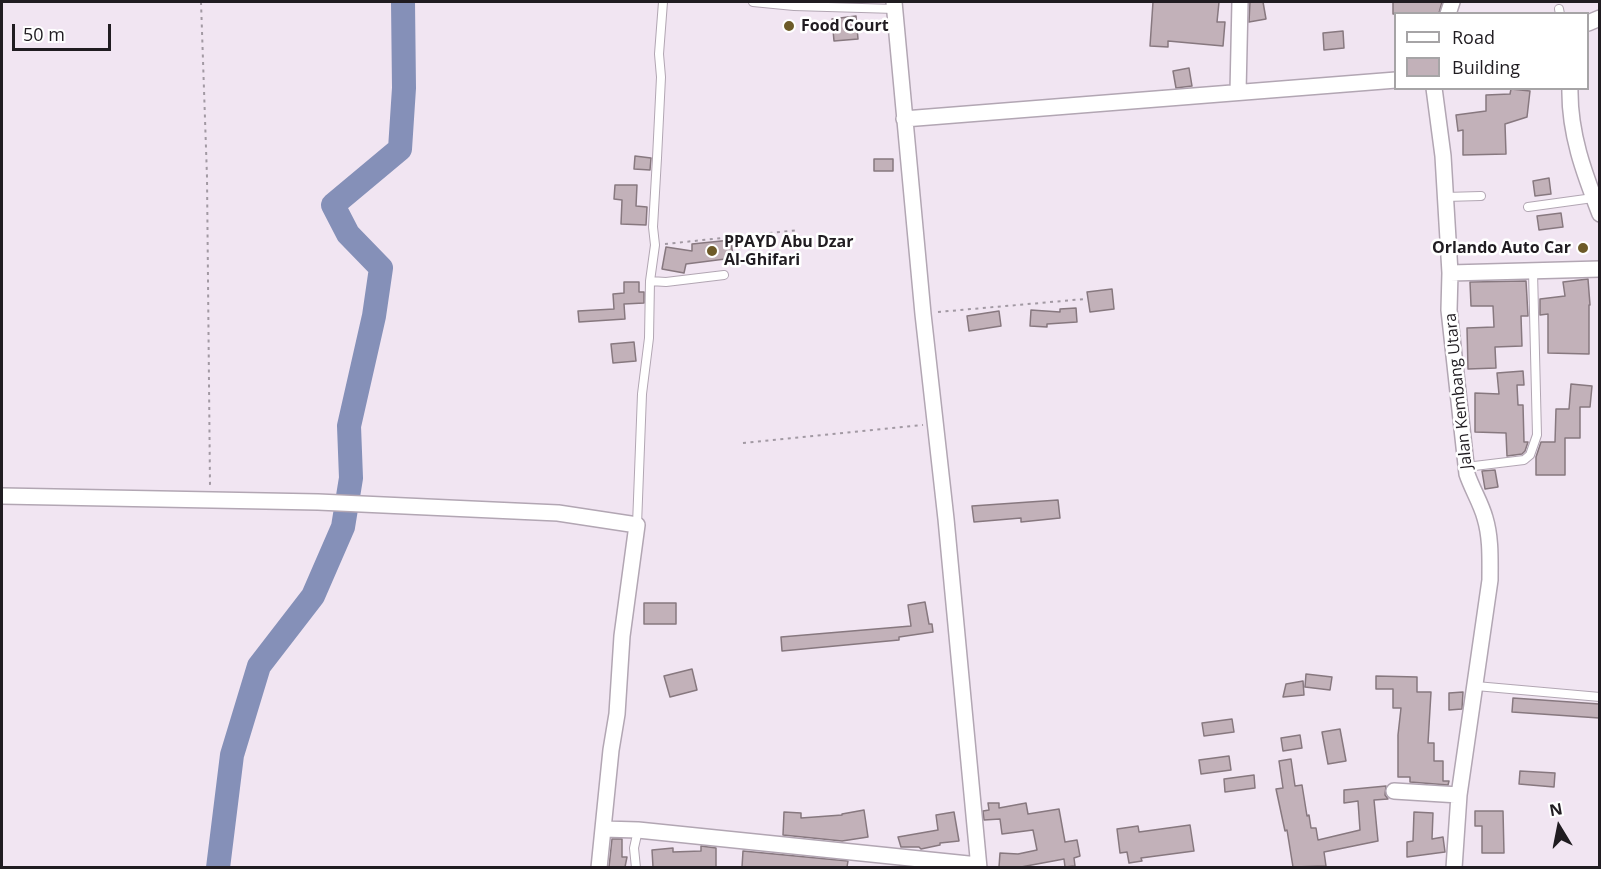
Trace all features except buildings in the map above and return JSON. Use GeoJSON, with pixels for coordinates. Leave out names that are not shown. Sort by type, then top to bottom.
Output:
{"type":"FeatureCollection","features":[{"type":"Feature","properties":{"kind":"street"},"geometry":{"type":"LineString","coordinates":[[1238,92],[1240,2]]}},
{"type":"Feature","properties":{"kind":"street"},"geometry":{"type":"LineString","coordinates":[[603,829],[638,830],[871,857],[979,866],[894,5]]}},
{"type":"Feature","properties":{"kind":"street"},"geometry":{"type":"LineString","coordinates":[[904,119],[1394,80]]}},
{"type":"Feature","properties":{"kind":"street","name":"Jalan Kembang Utara"},"geometry":{"type":"LineString","coordinates":[[1434,90],[1443,156],[1450,273],[1449,310],[1466,466],[1472,489],[1485,516],[1490,545],[1490,580],[1459,795],[1454,867]]}},
{"type":"Feature","properties":{"kind":"street"},"geometry":{"type":"LineString","coordinates":[[1570,90],[1570,113],[1576,146],[1599,214]]}},
{"type":"Feature","properties":{"kind":"street"},"geometry":{"type":"LineString","coordinates":[[1450,273],[1599,268]]}},
{"type":"Feature","properties":{"kind":"street"},"geometry":{"type":"LineString","coordinates":[[2,496],[338,504],[558,513],[637,525],[622,636],[617,714],[599,867]]}},
{"type":"Feature","properties":{"kind":"street"},"geometry":{"type":"LineString","coordinates":[[1394,791],[1459,795]]}},
{"type":"Feature","properties":{"kind":"lane"},"geometry":{"type":"LineString","coordinates":[[637,525],[642,394],[649,338],[650,281],[655,245],[652,227],[663,2]]}},
{"type":"Feature","properties":{"kind":"lane"},"geometry":{"type":"LineString","coordinates":[[753,2],[794,6],[894,5]]}},
{"type":"Feature","properties":{"kind":"lane"},"geometry":{"type":"LineString","coordinates":[[1445,197],[1481,196]]}},
{"type":"Feature","properties":{"kind":"lane"},"geometry":{"type":"LineString","coordinates":[[1528,207],[1593,198]]}},
{"type":"Feature","properties":{"kind":"lane"},"geometry":{"type":"LineString","coordinates":[[1466,466],[1524,460],[1530,455],[1537,435],[1533,271]]}},
{"type":"Feature","properties":{"kind":"lane"},"geometry":{"type":"LineString","coordinates":[[650,281],[666,282],[724,275]]}},
{"type":"Feature","properties":{"kind":"lane"},"geometry":{"type":"LineString","coordinates":[[1476,687],[1599,697]]}},
{"type":"Feature","properties":{"kind":"lane"},"geometry":{"type":"LineString","coordinates":[[636,867],[634,848],[638,830]]}},
{"type":"Feature","properties":{"kind":"path"},"geometry":{"type":"LineString","coordinates":[[201,2],[207,177],[210,501]]}},
{"type":"Feature","properties":{"kind":"path"},"geometry":{"type":"LineString","coordinates":[[655,245],[799,230]]}},
{"type":"Feature","properties":{"kind":"path"},"geometry":{"type":"LineString","coordinates":[[923,314],[1085,299]]}},
{"type":"Feature","properties":{"kind":"path"},"geometry":{"type":"LineString","coordinates":[[743,443],[936,424]]}},
{"type":"Feature","properties":{"kind":"waterway"},"geometry":{"type":"LineString","coordinates":[[218,868],[232,755],[259,666],[313,596],[343,527],[351,478],[349,426],[374,316],[381,268],[348,234],[333,205],[400,149],[404,88],[403,2]]}},
{"type":"Feature","properties":{"kind":"place","name":"Food Court"},"geometry":{"type":"Point","coordinates":[789,26]}},
{"type":"Feature","properties":{"kind":"place","name":"Orlando Auto Car"},"geometry":{"type":"Point","coordinates":[1583,248]}},
{"type":"Feature","properties":{"kind":"place","name":"PPAYD Abu Dzar Al-Ghifari"},"geometry":{"type":"Point","coordinates":[712,251]}}]}
